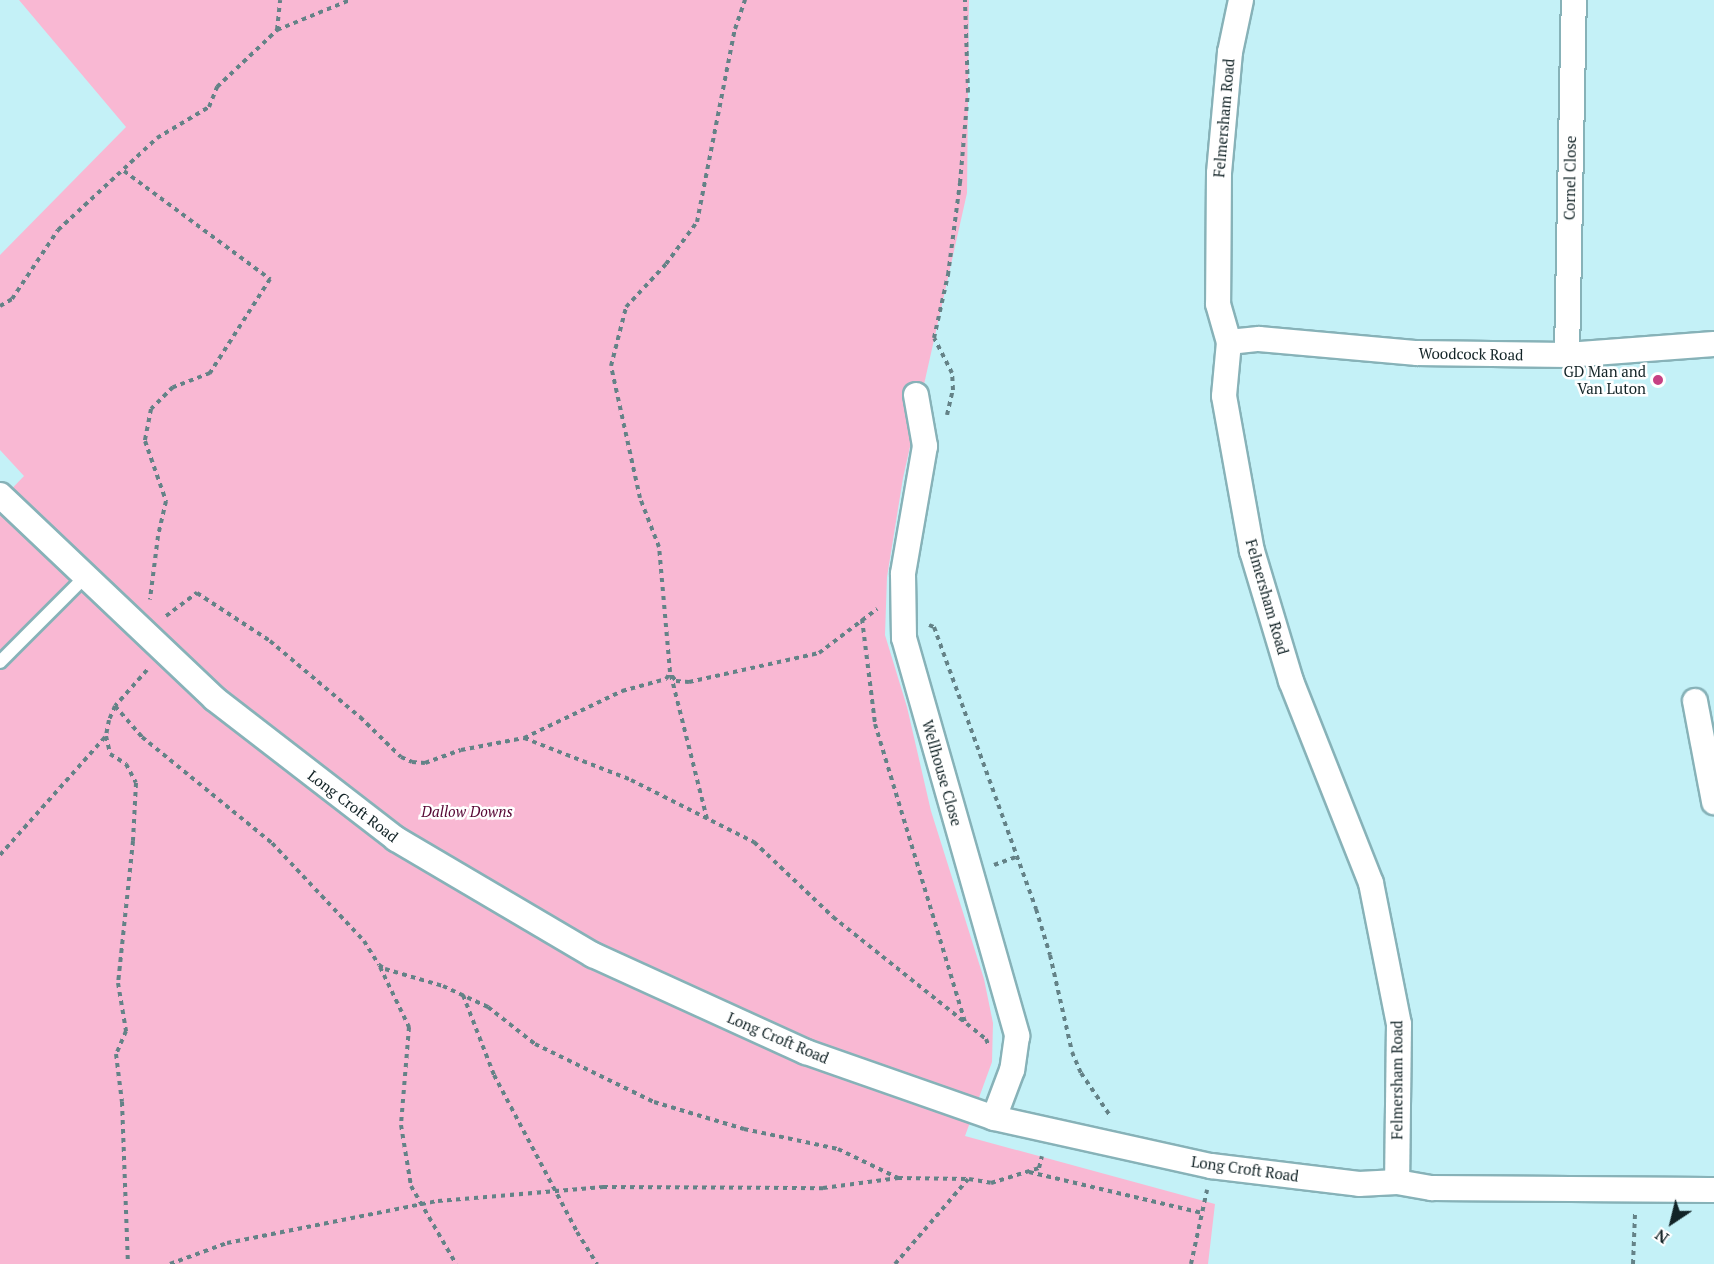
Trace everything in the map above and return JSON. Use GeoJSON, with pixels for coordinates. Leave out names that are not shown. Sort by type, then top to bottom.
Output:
{"type":"FeatureCollection","features":[{"type":"Feature","properties":{"kind":"street","name":"Felmersham Road"},"geometry":{"type":"LineString","coordinates":[[1241,0],[1230,52],[1218,173],[1218,304],[1229,342],[1224,396],[1252,551],[1291,681],[1371,883],[1399,1024],[1397,1182]]}},
{"type":"Feature","properties":{"kind":"street","name":"Cornel Close"},"geometry":{"type":"LineString","coordinates":[[1567,355],[1574,0]]}},
{"type":"Feature","properties":{"kind":"street","name":"Woodcock Road"},"geometry":{"type":"LineString","coordinates":[[1229,342],[1259,339],[1417,353],[1567,355],[1714,344]]}},
{"type":"Feature","properties":{"kind":"street","name":"Wellhouse Close"},"geometry":{"type":"LineString","coordinates":[[916,395],[925,446],[903,574],[904,638],[1017,1036],[1012,1070],[994,1118]]}},
{"type":"Feature","properties":{"kind":"street","name":"Long Croft Road"},"geometry":{"type":"LineString","coordinates":[[0,495],[84,578],[215,699],[396,839],[593,955],[806,1052],[994,1118],[1211,1166],[1359,1184],[1397,1182],[1432,1188],[1714,1190]]}},
{"type":"Feature","properties":{"kind":"street"},"geometry":{"type":"LineString","coordinates":[[1695,701],[1714,802]]}},
{"type":"Feature","properties":{"kind":"lane"},"geometry":{"type":"LineString","coordinates":[[0,662],[84,578]]}},
{"type":"Feature","properties":{"kind":"path"},"geometry":{"type":"LineString","coordinates":[[277,30],[280,0]]}},
{"type":"Feature","properties":{"kind":"path"},"geometry":{"type":"LineString","coordinates":[[0,306],[12,298],[58,231],[157,138],[209,107],[217,87],[277,30],[350,0]]}},
{"type":"Feature","properties":{"kind":"path"},"geometry":{"type":"LineString","coordinates":[[707,819],[670,672],[659,547],[640,498],[611,366],[626,307],[666,264],[697,222],[735,29],[745,0]]}},
{"type":"Feature","properties":{"kind":"path"},"geometry":{"type":"LineString","coordinates":[[945,424],[953,390],[952,373],[934,338],[948,275],[961,172],[968,92],[965,0]]}},
{"type":"Feature","properties":{"kind":"path"},"geometry":{"type":"LineString","coordinates":[[124,171],[270,279],[210,373],[173,387],[151,409],[145,441],[166,501],[144,633]]}},
{"type":"Feature","properties":{"kind":"path"},"geometry":{"type":"LineString","coordinates":[[144,633],[197,593],[270,641],[360,717],[401,757],[412,762],[425,763],[461,750],[524,738],[622,691],[666,679],[670,672]]}},
{"type":"Feature","properties":{"kind":"path"},"geometry":{"type":"LineString","coordinates":[[670,672],[676,681],[688,682],[819,653],[872,611],[903,600]]}},
{"type":"Feature","properties":{"kind":"path"},"geometry":{"type":"LineString","coordinates":[[862,619],[875,724],[966,1023]]}},
{"type":"Feature","properties":{"kind":"path"},"geometry":{"type":"LineString","coordinates":[[926,624],[934,627],[1050,955],[1072,1052],[1081,1073],[1116,1122],[1105,1119]]}},
{"type":"Feature","properties":{"kind":"path"},"geometry":{"type":"LineString","coordinates":[[128,1264],[122,1102],[116,1054],[126,1031],[117,983],[133,841],[136,783],[126,764],[110,754],[106,736],[115,706],[164,651]]}},
{"type":"Feature","properties":{"kind":"path"},"geometry":{"type":"LineString","coordinates":[[115,706],[142,737],[272,843],[364,941],[379,965],[409,1027],[401,1125],[411,1186],[456,1264]]}},
{"type":"Feature","properties":{"kind":"path"},"geometry":{"type":"LineString","coordinates":[[0,855],[106,736]]}},
{"type":"Feature","properties":{"kind":"path"},"geometry":{"type":"LineString","coordinates":[[524,738],[632,780],[754,842],[834,916],[986,1039],[1005,1086]]}},
{"type":"Feature","properties":{"kind":"path"},"geometry":{"type":"LineString","coordinates":[[986,868],[1016,857]]}},
{"type":"Feature","properties":{"kind":"path"},"geometry":{"type":"LineString","coordinates":[[379,965],[464,995],[488,1007],[535,1044],[654,1102],[744,1129],[838,1149],[898,1178]]}},
{"type":"Feature","properties":{"kind":"path"},"geometry":{"type":"LineString","coordinates":[[464,995],[494,1075],[597,1264]]}},
{"type":"Feature","properties":{"kind":"path"},"geometry":{"type":"LineString","coordinates":[[170,1264],[227,1243],[421,1204],[555,1189],[823,1188],[898,1178],[969,1179],[991,1183],[1039,1168],[1043,1151]]}},
{"type":"Feature","properties":{"kind":"path"},"geometry":{"type":"LineString","coordinates":[[1191,1264],[1211,1166]]}},
{"type":"Feature","properties":{"kind":"path"},"geometry":{"type":"LineString","coordinates":[[1028,1172],[1202,1213]]}},
{"type":"Feature","properties":{"kind":"path"},"geometry":{"type":"LineString","coordinates":[[896,1264],[969,1179]]}},
{"type":"Feature","properties":{"kind":"path"},"geometry":{"type":"LineString","coordinates":[[1633,1264],[1636,1189]]}},
{"type":"Feature","properties":{"kind":"green space","name":"Dallow Downs"},"geometry":{"type":"Polygon","coordinates":[[[19,0],[969,0],[967,193],[903,478],[887,577],[885,635],[907,707],[931,811],[984,979],[993,1023],[992,1062],[965,1136],[1215,1204],[1208,1264],[0,1264],[0,501],[24,476],[0,450],[0,255],[126,127],[19,0]]]}},
{"type":"Feature","properties":{"kind":"place","name":"GD Man and Van Luton"},"geometry":{"type":"Point","coordinates":[1658,380]}}]}
